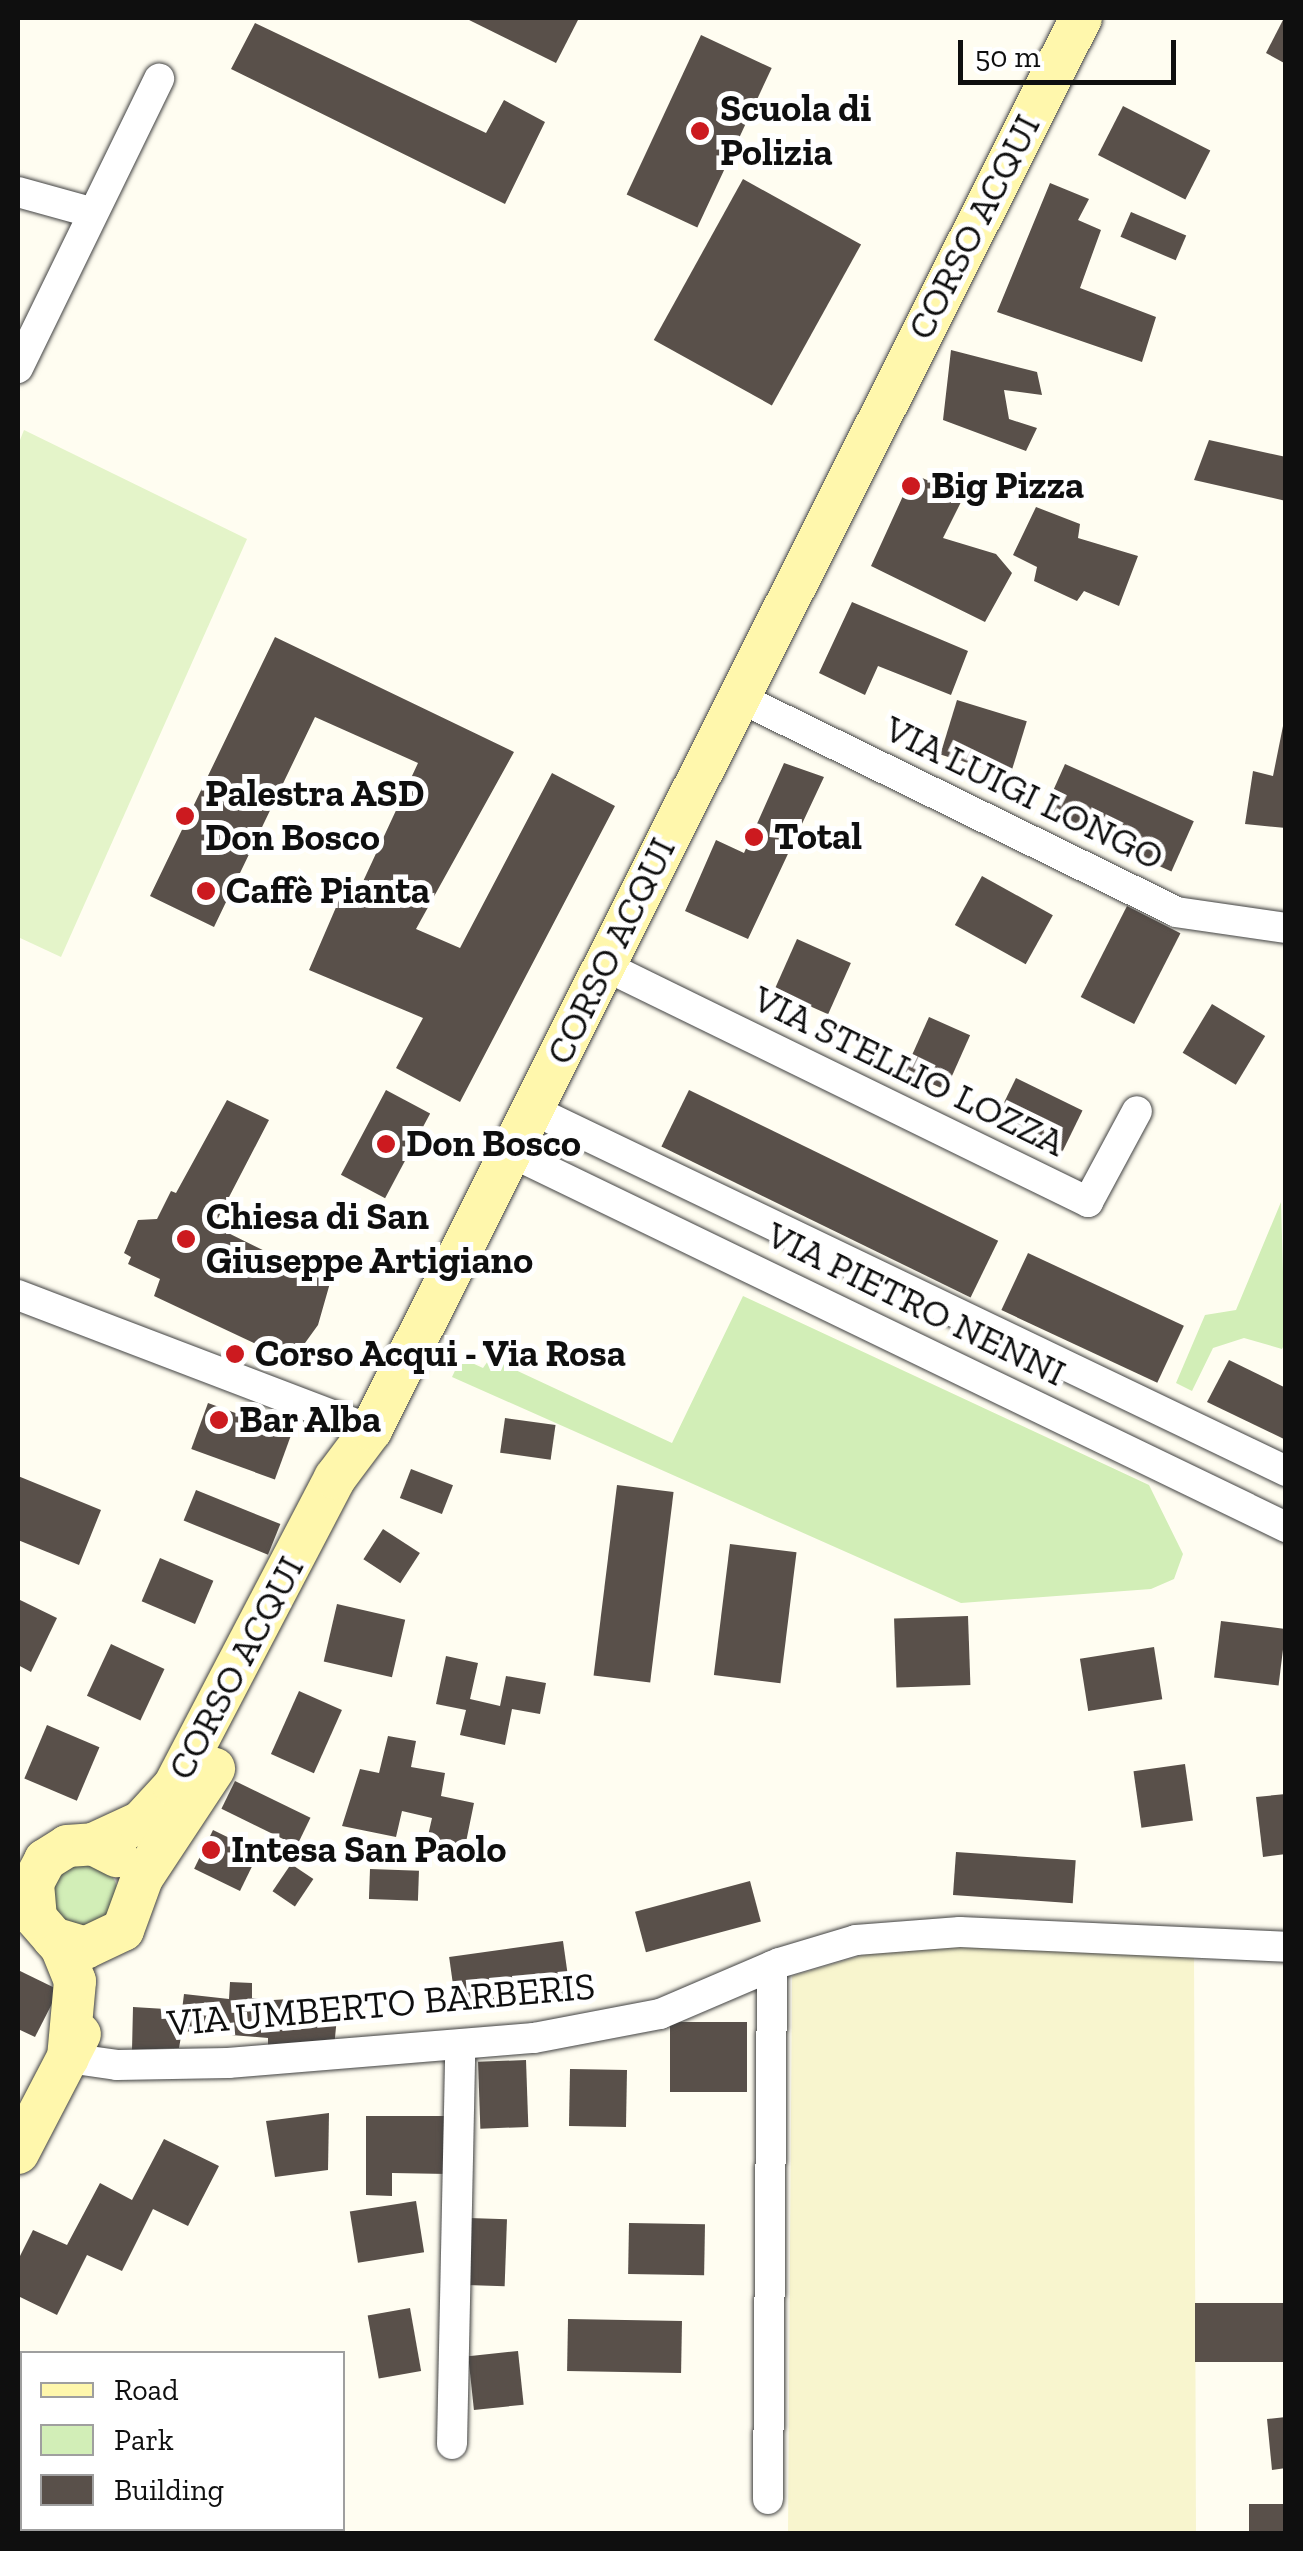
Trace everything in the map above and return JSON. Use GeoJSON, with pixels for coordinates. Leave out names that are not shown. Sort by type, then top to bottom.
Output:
{"type":"FeatureCollection","features":[{"type":"Feature","properties":{"kind":"street","name":"CORSO ACQUI"},"geometry":{"type":"LineString","coordinates":[[93,1844],[141,1822],[174,1786],[335,1478],[371,1430],[534,1110],[736,696],[1081,18]]}},
{"type":"Feature","properties":{"kind":"street"},"geometry":{"type":"LineString","coordinates":[[18,368],[90,212],[159,80]]}},
{"type":"Feature","properties":{"kind":"street"},"geometry":{"type":"LineString","coordinates":[[18,192],[90,212]]}},
{"type":"Feature","properties":{"kind":"street","name":"VIA LUIGI LONGO"},"geometry":{"type":"LineString","coordinates":[[736,696],[1176,912],[1286,928]]}},
{"type":"Feature","properties":{"kind":"street","name":"VIA STELLIO LOZZA"},"geometry":{"type":"LineString","coordinates":[[603,965],[1088,1202],[1137,1111]]}},
{"type":"Feature","properties":{"kind":"street","name":"VIA PIETRO NENNI"},"geometry":{"type":"LineString","coordinates":[[534,1110],[1286,1471]]}},
{"type":"Feature","properties":{"kind":"street","name":"VIA PIETRO NENNI"},"geometry":{"type":"LineString","coordinates":[[512,1153],[1286,1527]]}},
{"type":"Feature","properties":{"kind":"street"},"geometry":{"type":"LineString","coordinates":[[18,1295],[371,1430],[358,1486],[192,1810],[142,1878],[97,2002],[18,2153]]}},
{"type":"Feature","properties":{"kind":"street"},"geometry":{"type":"LineString","coordinates":[[68,2058],[76,1992],[35,1917],[31,1864],[67,1846],[93,1844],[128,1868],[126,1918]]}},
{"type":"Feature","properties":{"kind":"street"},"geometry":{"type":"LineString","coordinates":[[35,1917],[85,1948],[126,1918]]}},
{"type":"Feature","properties":{"kind":"street","name":"VIA UMBERTO BARBERIS"},"geometry":{"type":"LineString","coordinates":[[68,2058],[117,2065],[228,2063],[460,2046],[627,2022],[772,1966],[856,1940],[960,1932],[1286,1947]]}},
{"type":"Feature","properties":{"kind":"street"},"geometry":{"type":"LineString","coordinates":[[768,2499],[772,1966]]}},
{"type":"Feature","properties":{"kind":"street"},"geometry":{"type":"LineString","coordinates":[[452,2444],[460,2046]]}},
{"type":"Feature","properties":{"kind":"shaded area"},"geometry":{"type":"Polygon","coordinates":[[[980,1946],[1194,1949],[1196,2533],[788,2534],[792,1976],[880,1950],[980,1946]]]}},
{"type":"Feature","properties":{"kind":"green space"},"geometry":{"type":"Polygon","coordinates":[[[24,430],[247,539],[61,957],[18,937],[18,445],[24,430]]]}},
{"type":"Feature","properties":{"kind":"green space"},"geometry":{"type":"Polygon","coordinates":[[[1281,1202],[1285,1343],[1282,1349],[1244,1338],[1213,1348],[1192,1391],[1176,1383],[1205,1315],[1236,1310],[1281,1202]]]}},
{"type":"Feature","properties":{"kind":"green space"},"geometry":{"type":"Polygon","coordinates":[[[743,1296],[1149,1485],[1183,1554],[1174,1579],[1151,1589],[961,1603],[452,1377],[461,1358],[483,1368],[490,1358],[672,1443],[743,1296]]]}},
{"type":"Feature","properties":{"kind":"green space"},"geometry":{"type":"Polygon","coordinates":[[[85,1862],[108,1872],[118,1895],[108,1918],[85,1928],[62,1918],[52,1895],[62,1872],[85,1862]]]}},
{"type":"Feature","properties":{"kind":"building"},"geometry":{"type":"Polygon","coordinates":[[[465,18],[579,18],[556,63],[465,18]]]}},
{"type":"Feature","properties":{"kind":"building"},"geometry":{"type":"Polygon","coordinates":[[[1286,18],[1286,64],[1266,53],[1286,18]]]}},
{"type":"Feature","properties":{"kind":"building"},"geometry":{"type":"Polygon","coordinates":[[[255,23],[486,133],[504,100],[545,122],[505,204],[231,69],[255,23]]]}},
{"type":"Feature","properties":{"kind":"building","name":"Scuola di Polizia"},"geometry":{"type":"Polygon","coordinates":[[[701,35],[772,68],[697,227],[627,195],[701,35]]]}},
{"type":"Feature","properties":{"kind":"building"},"geometry":{"type":"Polygon","coordinates":[[[1123,106],[1210,150],[1185,199],[1098,155],[1123,106]]]}},
{"type":"Feature","properties":{"kind":"building"},"geometry":{"type":"Polygon","coordinates":[[[743,179],[861,244],[772,405],[654,340],[743,179]]]}},
{"type":"Feature","properties":{"kind":"building"},"geometry":{"type":"Polygon","coordinates":[[[1050,183],[1089,199],[1078,220],[1101,230],[1080,288],[1156,317],[1142,362],[997,312],[1050,183]]]}},
{"type":"Feature","properties":{"kind":"building"},"geometry":{"type":"Polygon","coordinates":[[[1131,212],[1186,235],[1176,260],[1120,237],[1131,212]]]}},
{"type":"Feature","properties":{"kind":"building"},"geometry":{"type":"Polygon","coordinates":[[[951,350],[1037,372],[1042,395],[1004,390],[1009,419],[1037,428],[1026,451],[943,420],[951,350]]]}},
{"type":"Feature","properties":{"kind":"building"},"geometry":{"type":"Polygon","coordinates":[[[1209,440],[1286,457],[1286,501],[1194,480],[1209,440]]]}},
{"type":"Feature","properties":{"kind":"building"},"geometry":{"type":"Polygon","coordinates":[[[913,474],[964,496],[943,538],[996,554],[1012,573],[985,622],[871,566],[913,474]]]}},
{"type":"Feature","properties":{"kind":"building"},"geometry":{"type":"Polygon","coordinates":[[[1036,507],[1080,524],[1078,538],[1138,556],[1119,606],[1084,591],[1077,601],[1034,581],[1037,567],[1013,555],[1036,507]]]}},
{"type":"Feature","properties":{"kind":"building"},"geometry":{"type":"Polygon","coordinates":[[[852,602],[968,651],[951,695],[878,666],[865,695],[819,673],[852,602]]]}},
{"type":"Feature","properties":{"kind":"building"},"geometry":{"type":"Polygon","coordinates":[[[275,637],[514,752],[416,929],[460,948],[552,773],[615,806],[460,1102],[396,1068],[423,1018],[309,970],[340,898],[353,903],[418,763],[315,717],[214,927],[150,896],[275,637]]]}},
{"type":"Feature","properties":{"kind":"building"},"geometry":{"type":"Polygon","coordinates":[[[957,700],[1027,721],[1010,776],[940,755],[957,700]]]}},
{"type":"Feature","properties":{"kind":"building"},"geometry":{"type":"Polygon","coordinates":[[[1286,711],[1286,828],[1245,824],[1253,771],[1273,776],[1286,711]]]}},
{"type":"Feature","properties":{"kind":"building"},"geometry":{"type":"Polygon","coordinates":[[[784,763],[824,777],[748,939],[685,911],[716,840],[744,853],[784,763]]]}},
{"type":"Feature","properties":{"kind":"building"},"geometry":{"type":"Polygon","coordinates":[[[1065,764],[1194,821],[1171,872],[1043,814],[1065,764]]]}},
{"type":"Feature","properties":{"kind":"building"},"geometry":{"type":"Polygon","coordinates":[[[982,876],[1053,915],[1026,964],[955,925],[982,876]]]}},
{"type":"Feature","properties":{"kind":"building"},"geometry":{"type":"Polygon","coordinates":[[[1127,906],[1180,933],[1134,1024],[1081,997],[1127,906]]]}},
{"type":"Feature","properties":{"kind":"building"},"geometry":{"type":"Polygon","coordinates":[[[797,939],[851,963],[828,1014],[774,990],[797,939]]]}},
{"type":"Feature","properties":{"kind":"building"},"geometry":{"type":"Polygon","coordinates":[[[1212,1004],[1265,1036],[1236,1085],[1183,1053],[1212,1004]]]}},
{"type":"Feature","properties":{"kind":"building"},"geometry":{"type":"Polygon","coordinates":[[[929,1017],[970,1035],[946,1090],[905,1072],[929,1017]]]}},
{"type":"Feature","properties":{"kind":"building"},"geometry":{"type":"Polygon","coordinates":[[[1016,1078],[1083,1110],[1061,1154],[995,1122],[1016,1078]]]}},
{"type":"Feature","properties":{"kind":"building","name":"Don Bosco"},"geometry":{"type":"Polygon","coordinates":[[[386,1090],[430,1113],[385,1198],[341,1175],[386,1090]]]}},
{"type":"Feature","properties":{"kind":"building"},"geometry":{"type":"Polygon","coordinates":[[[689,1090],[998,1241],[971,1297],[661,1147],[689,1090]]]}},
{"type":"Feature","properties":{"kind":"building","name":"Chiesa di San Giuseppe Artigiano"},"geometry":{"type":"Polygon","coordinates":[[[227,1100],[269,1120],[214,1226],[330,1283],[318,1325],[292,1361],[154,1296],[160,1279],[128,1264],[131,1257],[124,1253],[138,1220],[157,1219],[171,1191],[176,1193],[227,1100]]]}},
{"type":"Feature","properties":{"kind":"building"},"geometry":{"type":"Polygon","coordinates":[[[1028,1253],[1184,1326],[1157,1383],[1001,1310],[1028,1253]]]}},
{"type":"Feature","properties":{"kind":"building"},"geometry":{"type":"Polygon","coordinates":[[[1229,1360],[1286,1388],[1286,1440],[1207,1402],[1229,1360]]]}},
{"type":"Feature","properties":{"kind":"building"},"geometry":{"type":"Polygon","coordinates":[[[208,1403],[292,1433],[275,1479],[191,1449],[208,1403]]]}},
{"type":"Feature","properties":{"kind":"building"},"geometry":{"type":"Polygon","coordinates":[[[505,1418],[556,1425],[551,1460],[500,1453],[505,1418]]]}},
{"type":"Feature","properties":{"kind":"building"},"geometry":{"type":"Polygon","coordinates":[[[411,1469],[453,1485],[442,1514],[400,1498],[411,1469]]]}},
{"type":"Feature","properties":{"kind":"building"},"geometry":{"type":"Polygon","coordinates":[[[18,1476],[101,1510],[79,1565],[18,1540],[18,1476]]]}},
{"type":"Feature","properties":{"kind":"building"},"geometry":{"type":"Polygon","coordinates":[[[617,1485],[674,1492],[650,1683],[594,1676],[617,1485]]]}},
{"type":"Feature","properties":{"kind":"building"},"geometry":{"type":"Polygon","coordinates":[[[196,1490],[280,1524],[268,1555],[184,1521],[196,1490]]]}},
{"type":"Feature","properties":{"kind":"building"},"geometry":{"type":"Polygon","coordinates":[[[383,1529],[420,1553],[400,1583],[363,1559],[383,1529]]]}},
{"type":"Feature","properties":{"kind":"building"},"geometry":{"type":"Polygon","coordinates":[[[730,1544],[797,1552],[780,1683],[714,1675],[730,1544]]]}},
{"type":"Feature","properties":{"kind":"building"},"geometry":{"type":"Polygon","coordinates":[[[160,1558],[213,1581],[195,1624],[142,1601],[160,1558]]]}},
{"type":"Feature","properties":{"kind":"building"},"geometry":{"type":"Polygon","coordinates":[[[18,1599],[57,1618],[31,1672],[18,1665],[18,1599]]]}},
{"type":"Feature","properties":{"kind":"building"},"geometry":{"type":"Polygon","coordinates":[[[337,1604],[405,1620],[392,1677],[324,1661],[337,1604]]]}},
{"type":"Feature","properties":{"kind":"building"},"geometry":{"type":"Polygon","coordinates":[[[968,1616],[970,1685],[896,1688],[894,1619],[968,1616]]]}},
{"type":"Feature","properties":{"kind":"building"},"geometry":{"type":"Polygon","coordinates":[[[1221,1621],[1286,1629],[1279,1685],[1214,1678],[1221,1621]]]}},
{"type":"Feature","properties":{"kind":"building"},"geometry":{"type":"Polygon","coordinates":[[[111,1644],[164,1669],[140,1721],[87,1696],[111,1644]]]}},
{"type":"Feature","properties":{"kind":"building"},"geometry":{"type":"Polygon","coordinates":[[[1154,1647],[1162,1699],[1088,1711],[1080,1659],[1154,1647]]]}},
{"type":"Feature","properties":{"kind":"building"},"geometry":{"type":"Polygon","coordinates":[[[446,1656],[478,1663],[470,1699],[500,1706],[506,1676],[546,1683],[540,1714],[512,1709],[505,1745],[460,1735],[466,1710],[436,1704],[446,1656]]]}},
{"type":"Feature","properties":{"kind":"building"},"geometry":{"type":"Polygon","coordinates":[[[299,1691],[342,1710],[314,1773],[271,1754],[299,1691]]]}},
{"type":"Feature","properties":{"kind":"building"},"geometry":{"type":"Polygon","coordinates":[[[47,1725],[99,1747],[77,1801],[24,1778],[47,1725]]]}},
{"type":"Feature","properties":{"kind":"building"},"geometry":{"type":"Polygon","coordinates":[[[388,1736],[416,1741],[411,1767],[445,1773],[441,1796],[474,1803],[465,1847],[427,1840],[432,1818],[402,1811],[396,1837],[342,1826],[360,1769],[379,1773],[388,1736]]]}},
{"type":"Feature","properties":{"kind":"building"},"geometry":{"type":"Polygon","coordinates":[[[1185,1764],[1193,1820],[1141,1828],[1134,1771],[1185,1764]]]}},
{"type":"Feature","properties":{"kind":"building"},"geometry":{"type":"Polygon","coordinates":[[[235,1781],[310,1818],[297,1846],[221,1809],[235,1781]]]}},
{"type":"Feature","properties":{"kind":"building"},"geometry":{"type":"Polygon","coordinates":[[[1286,1794],[1286,1854],[1263,1857],[1256,1797],[1286,1794]]]}},
{"type":"Feature","properties":{"kind":"building"},"geometry":{"type":"Polygon","coordinates":[[[213,1830],[259,1852],[240,1891],[194,1869],[213,1830]]]}},
{"type":"Feature","properties":{"kind":"building"},"geometry":{"type":"Polygon","coordinates":[[[956,1852],[1076,1860],[1073,1903],[953,1895],[956,1852]]]}},
{"type":"Feature","properties":{"kind":"building"},"geometry":{"type":"Polygon","coordinates":[[[291,1864],[313,1879],[295,1906],[273,1891],[291,1864]]]}},
{"type":"Feature","properties":{"kind":"building"},"geometry":{"type":"Polygon","coordinates":[[[370,1869],[419,1871],[418,1901],[369,1899],[370,1869]]]}},
{"type":"Feature","properties":{"kind":"building"},"geometry":{"type":"Polygon","coordinates":[[[750,1881],[761,1922],[646,1952],[635,1912],[750,1881]]]}},
{"type":"Feature","properties":{"kind":"building"},"geometry":{"type":"Polygon","coordinates":[[[563,1941],[571,1995],[457,2011],[449,1957],[563,1941]]]}},
{"type":"Feature","properties":{"kind":"building"},"geometry":{"type":"Polygon","coordinates":[[[18,1970],[59,1990],[35,2037],[18,2029],[18,1970]]]}},
{"type":"Feature","properties":{"kind":"building"},"geometry":{"type":"Polygon","coordinates":[[[230,1982],[252,1983],[252,1998],[339,1996],[334,2048],[268,2052],[268,2038],[182,2031],[179,2048],[132,2050],[133,2007],[182,2010],[184,1994],[229,1999],[230,1982]]]}},
{"type":"Feature","properties":{"kind":"building"},"geometry":{"type":"Polygon","coordinates":[[[670,2022],[747,2022],[747,2092],[670,2092],[670,2022]]]}},
{"type":"Feature","properties":{"kind":"building"},"geometry":{"type":"Polygon","coordinates":[[[526,2060],[528,2127],[480,2129],[478,2062],[526,2060]]]}},
{"type":"Feature","properties":{"kind":"building"},"geometry":{"type":"Polygon","coordinates":[[[570,2069],[627,2070],[626,2127],[569,2126],[570,2069]]]}},
{"type":"Feature","properties":{"kind":"building"},"geometry":{"type":"Polygon","coordinates":[[[329,2113],[328,2170],[275,2177],[266,2121],[329,2113]]]}},
{"type":"Feature","properties":{"kind":"building"},"geometry":{"type":"Polygon","coordinates":[[[366,2116],[449,2116],[448,2174],[392,2173],[392,2196],[366,2195],[366,2116]]]}},
{"type":"Feature","properties":{"kind":"building"},"geometry":{"type":"Polygon","coordinates":[[[164,2139],[219,2166],[188,2226],[153,2209],[122,2271],[87,2255],[57,2315],[18,2296],[18,2260],[33,2230],[67,2245],[100,2183],[132,2200],[164,2139]]]}},
{"type":"Feature","properties":{"kind":"building"},"geometry":{"type":"Polygon","coordinates":[[[416,2201],[424,2252],[358,2263],[350,2211],[416,2201]]]}},
{"type":"Feature","properties":{"kind":"building"},"geometry":{"type":"Polygon","coordinates":[[[469,2218],[507,2219],[505,2286],[467,2285],[469,2218]]]}},
{"type":"Feature","properties":{"kind":"building"},"geometry":{"type":"Polygon","coordinates":[[[629,2223],[705,2224],[704,2275],[628,2274],[629,2223]]]}},
{"type":"Feature","properties":{"kind":"building"},"geometry":{"type":"Polygon","coordinates":[[[1195,2303],[1286,2303],[1286,2362],[1195,2362],[1195,2303]]]}},
{"type":"Feature","properties":{"kind":"building"},"geometry":{"type":"Polygon","coordinates":[[[410,2308],[421,2371],[379,2378],[368,2315],[410,2308]]]}},
{"type":"Feature","properties":{"kind":"building"},"geometry":{"type":"Polygon","coordinates":[[[568,2319],[682,2321],[681,2373],[567,2371],[568,2319]]]}},
{"type":"Feature","properties":{"kind":"building"},"geometry":{"type":"Polygon","coordinates":[[[518,2351],[524,2405],[474,2410],[468,2356],[518,2351]]]}},
{"type":"Feature","properties":{"kind":"building"},"geometry":{"type":"Polygon","coordinates":[[[1286,2417],[1286,2468],[1272,2470],[1267,2419],[1286,2417]]]}},
{"type":"Feature","properties":{"kind":"building"},"geometry":{"type":"Polygon","coordinates":[[[1249,2504],[1286,2504],[1286,2534],[1249,2534],[1249,2504]]]}},
{"type":"Feature","properties":{"kind":"building"},"geometry":{"type":"Polygon","coordinates":[[[20,2528],[20,2531],[80,2531],[18,2534],[20,2528]]]}},
{"type":"Feature","properties":{"kind":"place","name":"Scuola di Polizia"},"geometry":{"type":"Point","coordinates":[700,131]}},
{"type":"Feature","properties":{"kind":"place","name":"Big Pizza"},"geometry":{"type":"Point","coordinates":[911,486]}},
{"type":"Feature","properties":{"kind":"place","name":"Palestra ASD Don Bosco"},"geometry":{"type":"Point","coordinates":[185,816]}},
{"type":"Feature","properties":{"kind":"place","name":"Total"},"geometry":{"type":"Point","coordinates":[754,837]}},
{"type":"Feature","properties":{"kind":"place","name":"Caffè Pianta"},"geometry":{"type":"Point","coordinates":[206,891]}},
{"type":"Feature","properties":{"kind":"place","name":"Don Bosco"},"geometry":{"type":"Point","coordinates":[386,1144]}},
{"type":"Feature","properties":{"kind":"place","name":"Chiesa di San Giuseppe Artigiano"},"geometry":{"type":"Point","coordinates":[186,1239]}},
{"type":"Feature","properties":{"kind":"place","name":"Corso Acqui - Via Rosa"},"geometry":{"type":"Point","coordinates":[235,1354]}},
{"type":"Feature","properties":{"kind":"place","name":"Bar Alba"},"geometry":{"type":"Point","coordinates":[219,1420]}},
{"type":"Feature","properties":{"kind":"place","name":"Intesa San Paolo"},"geometry":{"type":"Point","coordinates":[211,1850]}}]}
